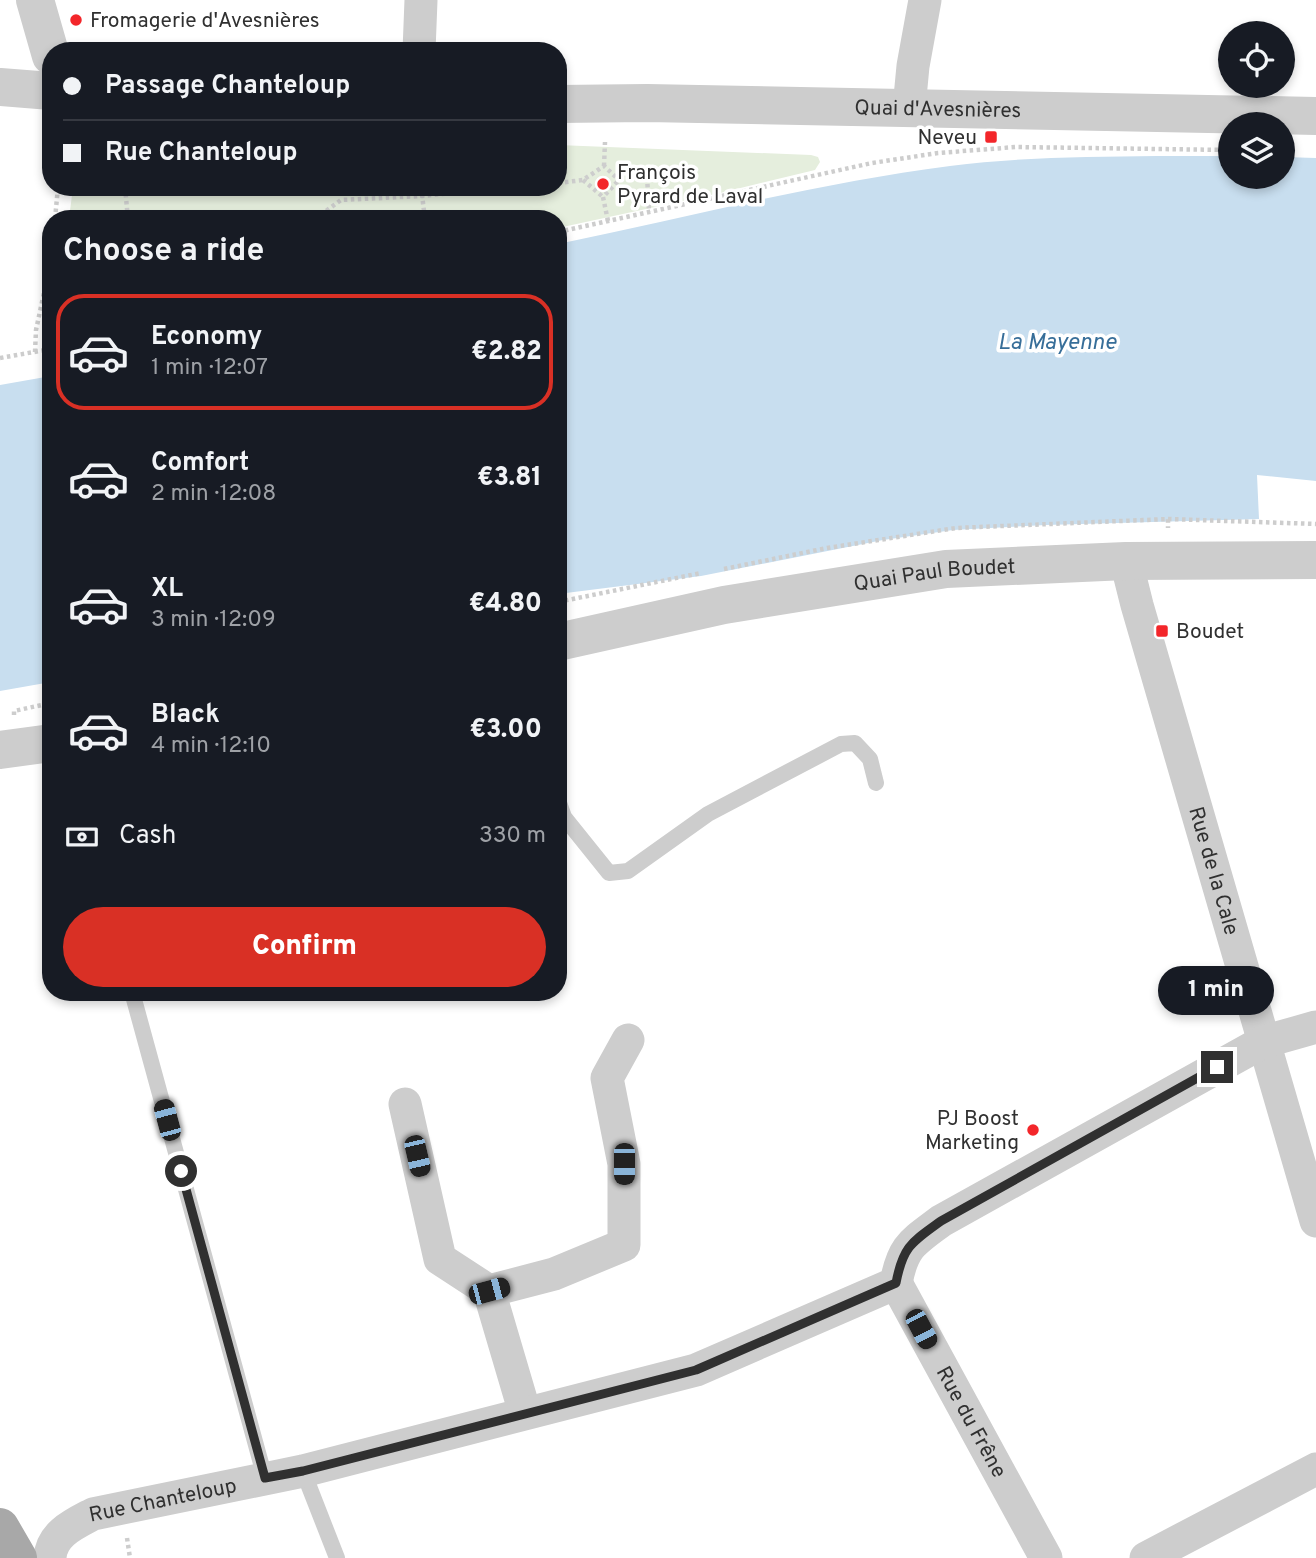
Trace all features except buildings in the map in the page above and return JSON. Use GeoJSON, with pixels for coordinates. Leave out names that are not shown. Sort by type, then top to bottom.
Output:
{"type":"FeatureCollection","features":[{"type":"Feature","properties":{"kind":"main road"},"geometry":{"type":"LineString","coordinates":[[0,1527],[18,1558]]}},
{"type":"Feature","properties":{"kind":"street"},"geometry":{"type":"LineString","coordinates":[[419,42],[421,0]]}},
{"type":"Feature","properties":{"kind":"street"},"geometry":{"type":"LineString","coordinates":[[909,108],[913,66],[925,0]]}},
{"type":"Feature","properties":{"kind":"street"},"geometry":{"type":"LineString","coordinates":[[0,87],[42,90]]}},
{"type":"Feature","properties":{"kind":"street","name":"Quai d'Avesnières"},"geometry":{"type":"LineString","coordinates":[[567,104],[661,103],[1316,117]]}},
{"type":"Feature","properties":{"kind":"street","name":"Quai Paul Boudet"},"geometry":{"type":"LineString","coordinates":[[567,640],[724,605],[946,569],[1126,561],[1316,560]]}},
{"type":"Feature","properties":{"kind":"street","name":"Rue de la Cale"},"geometry":{"type":"LineString","coordinates":[[1126,561],[1136,605],[1316,1221]]}},
{"type":"Feature","properties":{"kind":"street"},"geometry":{"type":"LineString","coordinates":[[0,750],[42,744]]}},
{"type":"Feature","properties":{"kind":"street"},"geometry":{"type":"LineString","coordinates":[[896,1283],[900,1262],[911,1243],[941,1221],[1263,1042],[1316,1027]]}},
{"type":"Feature","properties":{"kind":"street"},"geometry":{"type":"LineString","coordinates":[[489,1291],[554,1274],[624,1245],[624,1164],[607,1078],[628,1041]]}},
{"type":"Feature","properties":{"kind":"street"},"geometry":{"type":"LineString","coordinates":[[405,1104],[440,1259],[489,1291],[525,1413]]}},
{"type":"Feature","properties":{"kind":"street","name":"Rue Chanteloup"},"geometry":{"type":"LineString","coordinates":[[50,1558],[51,1548],[65,1529],[93,1514],[303,1471],[696,1370],[896,1283]]}},
{"type":"Feature","properties":{"kind":"street","name":"Rue du Frêne"},"geometry":{"type":"LineString","coordinates":[[896,1283],[1046,1558]]}},
{"type":"Feature","properties":{"kind":"street"},"geometry":{"type":"LineString","coordinates":[[1146,1558],[1316,1469]]}},
{"type":"Feature","properties":{"kind":"lane"},"geometry":{"type":"LineString","coordinates":[[567,821],[609,873],[628,871],[708,814],[841,744],[855,743],[870,759],[876,783]]}},
{"type":"Feature","properties":{"kind":"lane"},"geometry":{"type":"LineString","coordinates":[[134,1001],[265,1478]]}},
{"type":"Feature","properties":{"kind":"lane"},"geometry":{"type":"LineString","coordinates":[[303,1471],[337,1558]]}},
{"type":"Feature","properties":{"kind":"path"},"geometry":{"type":"LineString","coordinates":[[604,166],[605,142]]}},
{"type":"Feature","properties":{"kind":"path"},"geometry":{"type":"LineString","coordinates":[[567,230],[872,163],[957,151],[1016,147],[1218,150]]}},
{"type":"Feature","properties":{"kind":"path"},"geometry":{"type":"LineString","coordinates":[[567,182],[583,180],[604,166]]}},
{"type":"Feature","properties":{"kind":"path"},"geometry":{"type":"LineString","coordinates":[[604,166],[620,180]]}},
{"type":"Feature","properties":{"kind":"path"},"geometry":{"type":"LineString","coordinates":[[603,197],[620,180],[647,176],[649,212]]}},
{"type":"Feature","properties":{"kind":"path"},"geometry":{"type":"LineString","coordinates":[[583,180],[603,197],[608,220]]}},
{"type":"Feature","properties":{"kind":"path"},"geometry":{"type":"LineString","coordinates":[[327,210],[341,200],[422,196],[424,210]]}},
{"type":"Feature","properties":{"kind":"path"},"geometry":{"type":"LineString","coordinates":[[35,352],[42,302]]}},
{"type":"Feature","properties":{"kind":"path"},"geometry":{"type":"LineString","coordinates":[[0,358],[42,351]]}},
{"type":"Feature","properties":{"kind":"path"},"geometry":{"type":"LineString","coordinates":[[1168,519],[1316,524]]}},
{"type":"Feature","properties":{"kind":"green space"},"geometry":{"type":"Polygon","coordinates":[[[567,145],[811,155],[818,157],[820,162],[815,170],[567,226],[567,210],[70,210],[72,196],[567,196],[567,145]]]}},
{"type":"Feature","properties":{"kind":"water","name":"La Mayenne"},"geometry":{"type":"Polygon","coordinates":[[[1218,156],[1218,189],[1295,189],[1295,157],[1316,158],[1316,481],[1257,475],[1259,519],[953,530],[883,540],[701,576],[567,593],[567,242],[802,191],[900,173],[1002,161],[1218,156]]]}},
{"type":"Feature","properties":{"kind":"water"},"geometry":{"type":"Polygon","coordinates":[[[42,378],[42,684],[0,691],[0,385],[42,378]]]}},
{"type":"Feature","properties":{"kind":"place","name":"Fromagerie d'Avesnières"},"geometry":{"type":"Point","coordinates":[76,20]}},
{"type":"Feature","properties":{"kind":"place","name":"Neveu"},"geometry":{"type":"Point","coordinates":[991,137]}},
{"type":"Feature","properties":{"kind":"place","name":"François Pyrard de Laval"},"geometry":{"type":"Point","coordinates":[603,184]}},
{"type":"Feature","properties":{"kind":"place","name":"Boudet"},"geometry":{"type":"Point","coordinates":[1162,631]}},
{"type":"Feature","properties":{"kind":"place","name":"PJ Boost Marketing"},"geometry":{"type":"Point","coordinates":[1033,1130]}},
{"type":"Feature","properties":{"kind":"route"},"geometry":{"type":"LineString","coordinates":[[181,1171],[265,1478],[303,1471],[696,1370],[896,1283],[900,1262],[911,1243],[941,1221],[1217,1067]]}}]}
